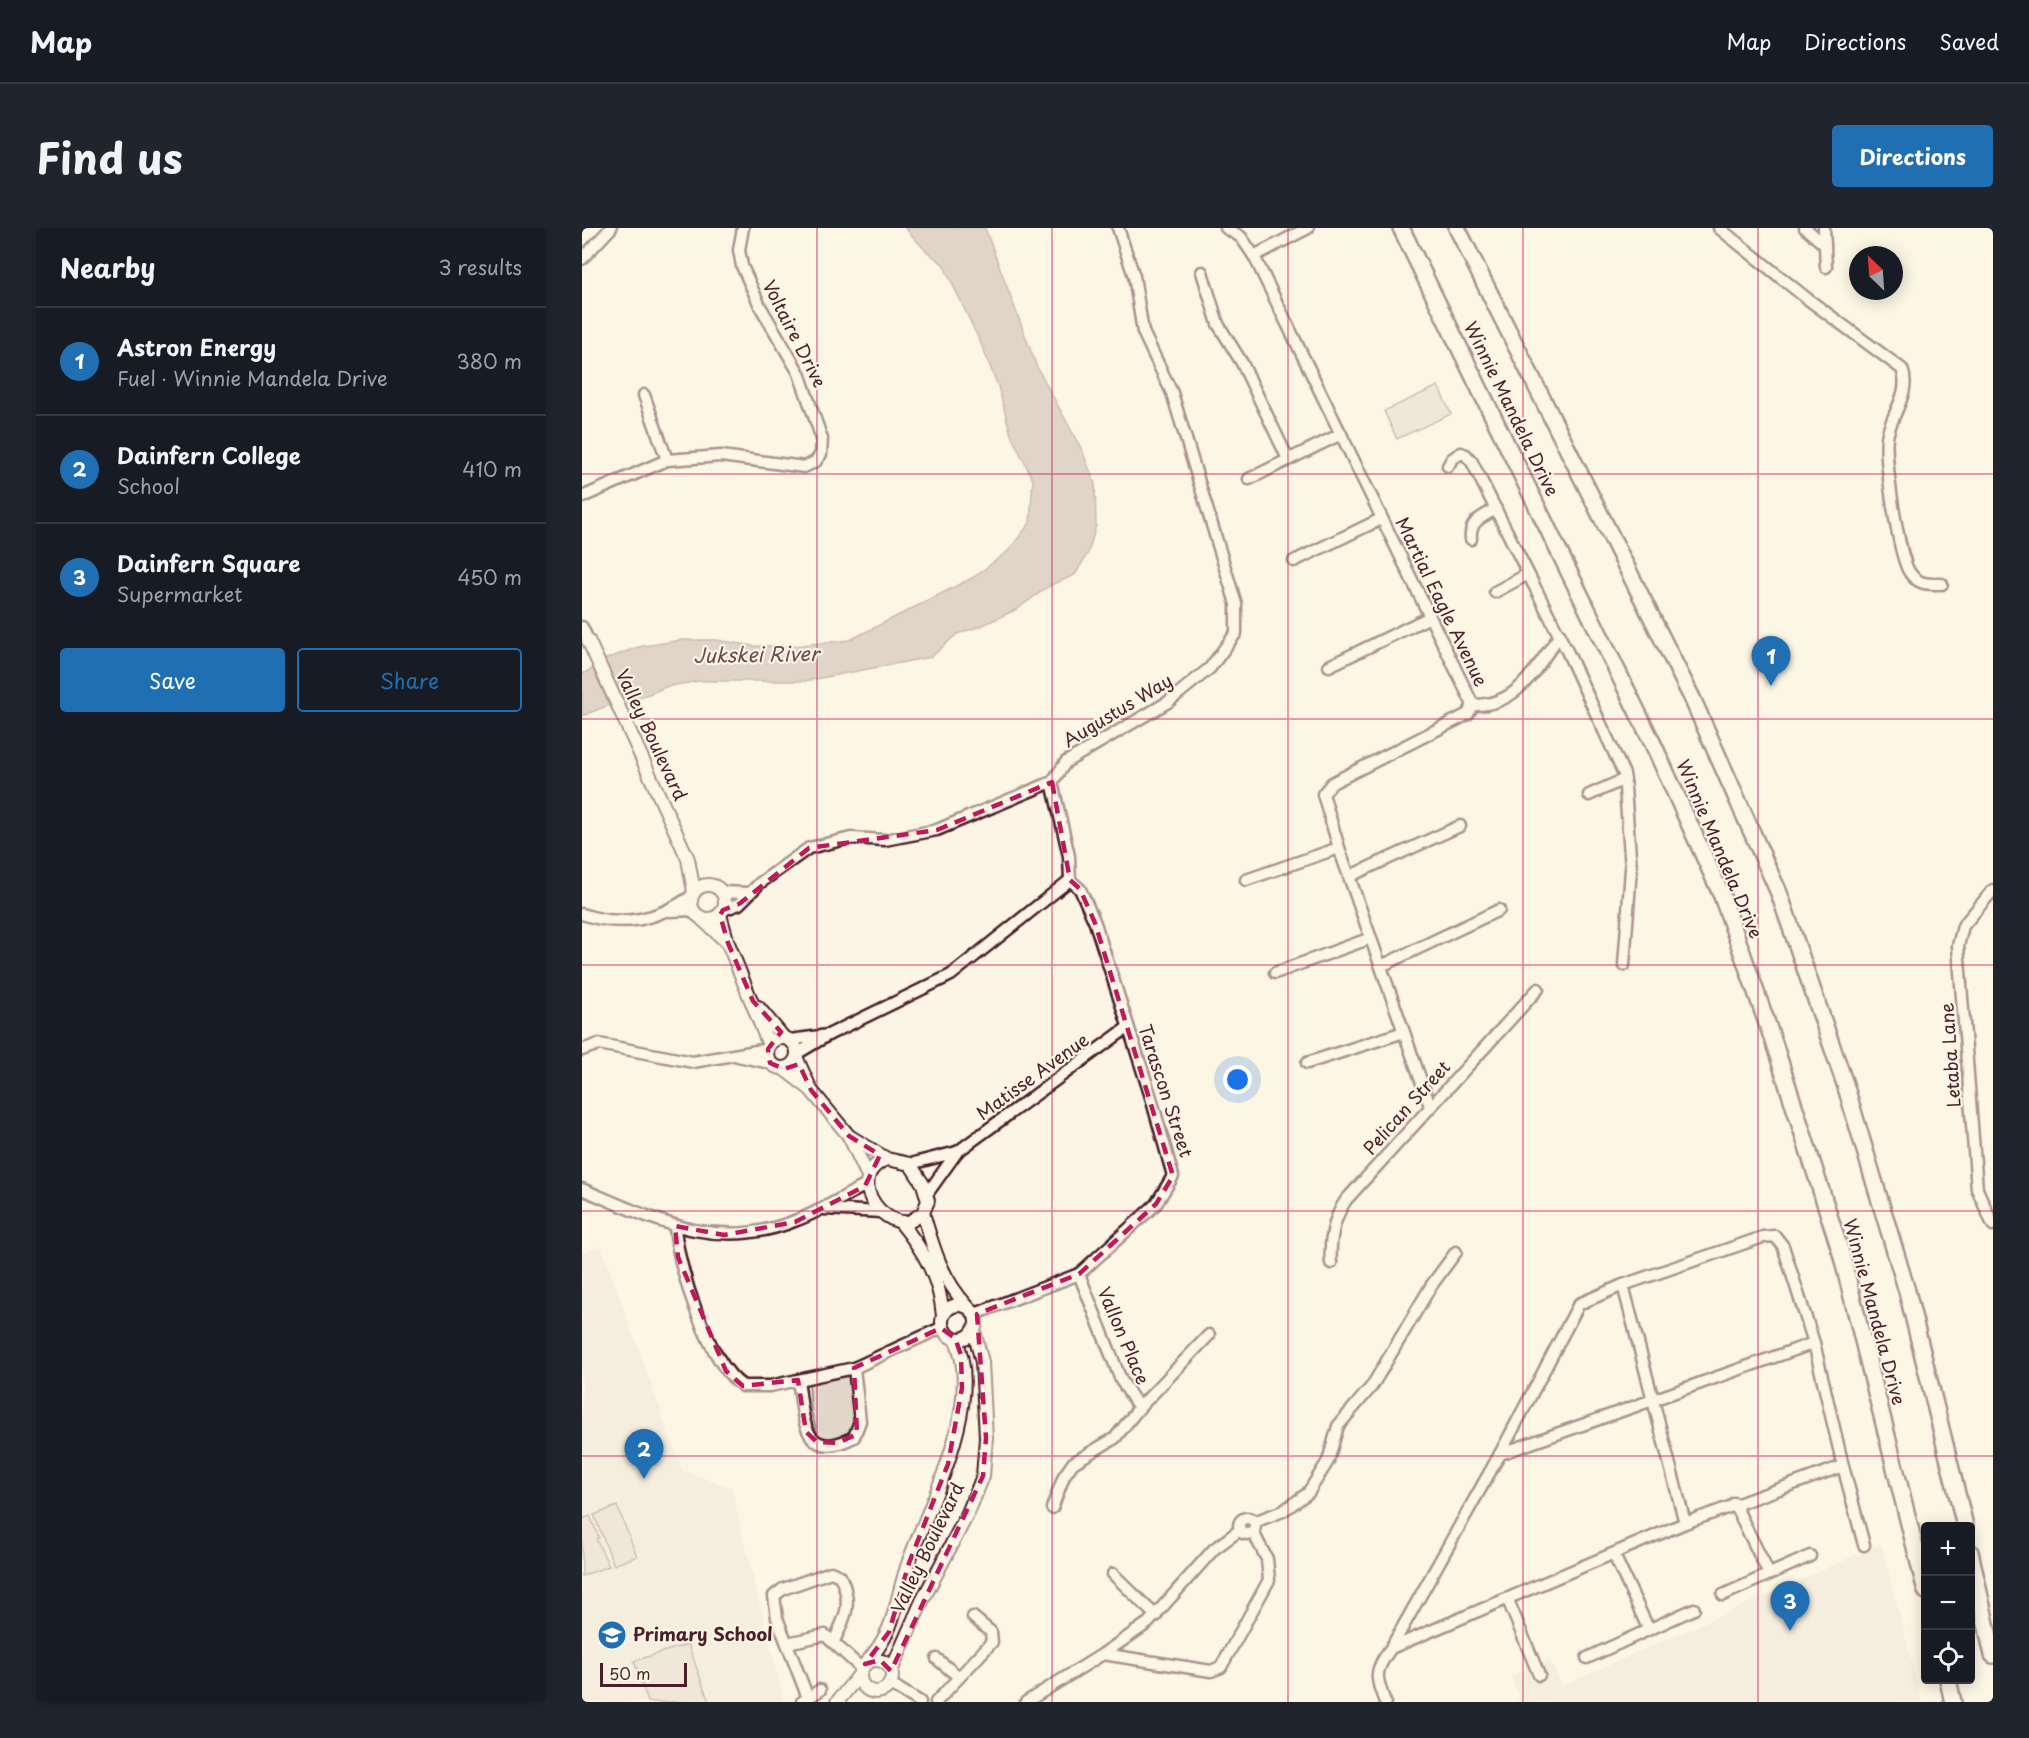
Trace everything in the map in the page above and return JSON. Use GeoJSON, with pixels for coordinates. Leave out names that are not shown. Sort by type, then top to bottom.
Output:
{"type":"FeatureCollection","features":[{"type":"Feature","properties":{"kind":"main road","name":"Winnie Mandela Drive"},"geometry":{"type":"LineString","coordinates":[[1401,228],[1653,746],[1722,896],[1774,1042],[1840,1253],[1922,1576]]}},
{"type":"Feature","properties":{"kind":"main road","name":"Winnie Mandela Drive"},"geometry":{"type":"LineString","coordinates":[[1457,228],[1692,698],[1779,893],[1845,1084],[1907,1291],[1964,1522]]}},
{"type":"Feature","properties":{"kind":"main road"},"geometry":{"type":"LineString","coordinates":[[1975,1571],[1993,1655]]}},
{"type":"Feature","properties":{"kind":"main road"},"geometry":{"type":"LineString","coordinates":[[1949,1684],[1953,1702]]}},
{"type":"Feature","properties":{"kind":"street"},"geometry":{"type":"LineString","coordinates":[[582,259],[611,228]]}},
{"type":"Feature","properties":{"kind":"street","name":"Voltaire Drive"},"geometry":{"type":"LineString","coordinates":[[582,497],[668,460],[722,456],[804,467],[815,462],[821,454],[822,439],[799,373],[760,306],[742,266],[739,250],[743,228]]}},
{"type":"Feature","properties":{"kind":"street","name":"Augustus Way"},"geometry":{"type":"LineString","coordinates":[[722,912],[739,904],[748,893],[809,848],[844,839],[885,840],[937,830],[1052,782],[1066,762],[1145,717],[1184,691],[1226,648],[1236,633],[1238,617],[1236,604],[1172,393],[1143,332],[1134,276],[1118,228]]}},
{"type":"Feature","properties":{"kind":"street","name":"Martial Eagle Avenue"},"geometry":{"type":"LineString","coordinates":[[1226,228],[1241,237],[1254,256],[1473,705],[1468,714],[1328,786],[1323,799],[1430,1106]]}},
{"type":"Feature","properties":{"kind":"street"},"geometry":{"type":"LineString","coordinates":[[1254,256],[1308,228]]}},
{"type":"Feature","properties":{"kind":"street"},"geometry":{"type":"LineString","coordinates":[[1719,228],[1805,297],[1902,369],[1905,391],[1890,422],[1886,450],[1901,551],[1907,569],[1917,580],[1923,584],[1942,584]]}},
{"type":"Feature","properties":{"kind":"street"},"geometry":{"type":"LineString","coordinates":[[1805,228],[1825,245]]}},
{"type":"Feature","properties":{"kind":"street"},"geometry":{"type":"LineString","coordinates":[[1824,228],[1827,267]]}},
{"type":"Feature","properties":{"kind":"street"},"geometry":{"type":"LineString","coordinates":[[1202,272],[1218,324],[1242,363],[1288,459]]}},
{"type":"Feature","properties":{"kind":"street"},"geometry":{"type":"LineString","coordinates":[[644,395],[668,460]]}},
{"type":"Feature","properties":{"kind":"street"},"geometry":{"type":"LineString","coordinates":[[1249,479],[1341,434]]}},
{"type":"Feature","properties":{"kind":"street"},"geometry":{"type":"LineString","coordinates":[[1448,466],[1456,455],[1461,453],[1466,455],[1560,635],[1626,779],[1631,886],[1624,965]]}},
{"type":"Feature","properties":{"kind":"street"},"geometry":{"type":"LineString","coordinates":[[1471,538],[1471,526],[1474,522],[1496,510]]}},
{"type":"Feature","properties":{"kind":"street"},"geometry":{"type":"LineString","coordinates":[[1294,561],[1381,519]]}},
{"type":"Feature","properties":{"kind":"street"},"geometry":{"type":"LineString","coordinates":[[1495,592],[1528,574]]}},
{"type":"Feature","properties":{"kind":"street"},"geometry":{"type":"LineString","coordinates":[[1329,666],[1430,617]]}},
{"type":"Feature","properties":{"kind":"street","name":"Valley Boulevard"},"geometry":{"type":"LineString","coordinates":[[582,627],[688,859],[709,885]]}},
{"type":"Feature","properties":{"kind":"street"},"geometry":{"type":"LineString","coordinates":[[1473,705],[1492,705],[1511,696],[1521,688],[1560,635]]}},
{"type":"Feature","properties":{"kind":"street"},"geometry":{"type":"LineString","coordinates":[[1589,795],[1626,779]]}},
{"type":"Feature","properties":{"kind":"street","name":"Tarascon Street"},"geometry":{"type":"LineString","coordinates":[[971,1310],[1079,1274],[1156,1204],[1173,1176],[1150,1094],[1095,923],[1080,890],[1070,880],[1069,856],[1052,782]]}},
{"type":"Feature","properties":{"kind":"street"},"geometry":{"type":"LineString","coordinates":[[1350,876],[1460,826]]}},
{"type":"Feature","properties":{"kind":"street"},"geometry":{"type":"LineString","coordinates":[[1245,880],[1339,848]]}},
{"type":"Feature","properties":{"kind":"street","name":"Valley Boulevard"},"geometry":{"type":"LineString","coordinates":[[688,859],[693,894]]}},
{"type":"Feature","properties":{"kind":"street"},"geometry":{"type":"LineString","coordinates":[[784,1069],[797,1056],[828,1035],[951,975],[1070,880]]}},
{"type":"Feature","properties":{"kind":"street"},"geometry":{"type":"LineString","coordinates":[[666,912],[693,894],[700,886],[709,885],[722,892],[748,893]]}},
{"type":"Feature","properties":{"kind":"street","name":"Letaba Lane"},"geometry":{"type":"LineString","coordinates":[[1993,890],[1963,926],[1958,946],[1977,1189],[1993,1225]]}},
{"type":"Feature","properties":{"kind":"street"},"geometry":{"type":"LineString","coordinates":[[722,892],[725,901],[722,912],[728,943],[753,1001],[769,1047],[770,1063]]}},
{"type":"Feature","properties":{"kind":"street"},"geometry":{"type":"LineString","coordinates":[[693,894],[698,914],[728,943]]}},
{"type":"Feature","properties":{"kind":"street"},"geometry":{"type":"LineString","coordinates":[[1381,966],[1499,910]]}},
{"type":"Feature","properties":{"kind":"street"},"geometry":{"type":"LineString","coordinates":[[582,914],[624,922],[666,912],[698,914],[712,919],[722,912]]}},
{"type":"Feature","properties":{"kind":"street"},"geometry":{"type":"LineString","coordinates":[[1275,973],[1371,939]]}},
{"type":"Feature","properties":{"kind":"street","name":"Pelican Street"},"geometry":{"type":"LineString","coordinates":[[1330,1263],[1334,1227],[1340,1209],[1430,1106],[1538,989]]}},
{"type":"Feature","properties":{"kind":"street"},"geometry":{"type":"LineString","coordinates":[[753,1001],[787,1039],[797,1056],[811,1090]]}},
{"type":"Feature","properties":{"kind":"street","name":"Matisse Avenue"},"geometry":{"type":"LineString","coordinates":[[927,1194],[957,1152],[1127,1028]]}},
{"type":"Feature","properties":{"kind":"street"},"geometry":{"type":"LineString","coordinates":[[1306,1063],[1404,1032]]}},
{"type":"Feature","properties":{"kind":"street"},"geometry":{"type":"LineString","coordinates":[[583,1049],[599,1044],[693,1062],[738,1056],[769,1047],[773,1041],[828,1035]]}},
{"type":"Feature","properties":{"kind":"street"},"geometry":{"type":"LineString","coordinates":[[738,1056],[770,1063],[784,1069],[811,1090],[849,1136],[880,1212],[890,1220],[901,1223],[909,1222],[923,1213],[928,1201],[927,1194],[910,1164],[887,1159],[849,1136]]}},
{"type":"Feature","properties":{"kind":"street","name":"Matisse Avenue"},"geometry":{"type":"LineString","coordinates":[[910,1164],[957,1152]]}},
{"type":"Feature","properties":{"kind":"street"},"geometry":{"type":"LineString","coordinates":[[582,1189],[675,1226],[710,1234],[752,1233],[795,1222],[824,1209],[867,1179],[872,1167],[887,1159]]}},
{"type":"Feature","properties":{"kind":"street"},"geometry":{"type":"LineString","coordinates":[[824,1209],[880,1212]]}},
{"type":"Feature","properties":{"kind":"street"},"geometry":{"type":"LineString","coordinates":[[901,1223],[916,1241],[934,1275],[943,1322],[955,1338],[966,1338],[974,1330],[971,1310],[951,1288],[943,1272],[923,1213]]}},
{"type":"Feature","properties":{"kind":"street"},"geometry":{"type":"LineString","coordinates":[[675,1226],[678,1257],[708,1335],[726,1371],[743,1386],[770,1386],[854,1368],[943,1322],[956,1305],[971,1310]]}},
{"type":"Feature","properties":{"kind":"street"},"geometry":{"type":"LineString","coordinates":[[1384,1702],[1377,1682],[1379,1664],[1391,1648],[1500,1454],[1579,1304],[1623,1285],[1763,1237],[1775,1236],[1783,1246],[1814,1343],[1864,1545]]}},
{"type":"Feature","properties":{"kind":"street"},"geometry":{"type":"LineString","coordinates":[[1026,1702],[1103,1654],[1156,1616],[1214,1549],[1240,1530],[1246,1534],[1308,1493],[1328,1461],[1338,1426],[1372,1386],[1431,1286],[1456,1252]]}},
{"type":"Feature","properties":{"kind":"street","name":"Vallon Place"},"geometry":{"type":"LineString","coordinates":[[1079,1274],[1121,1380],[1138,1408]]}},
{"type":"Feature","properties":{"kind":"street"},"geometry":{"type":"LineString","coordinates":[[1623,1285],[1684,1523]]}},
{"type":"Feature","properties":{"kind":"street","name":"Valley Boulevard"},"geometry":{"type":"LineString","coordinates":[[867,1702],[886,1682],[922,1601],[968,1513],[982,1476],[986,1438],[982,1374],[974,1330]]}},
{"type":"Feature","properties":{"kind":"street","name":"Vallon Place"},"geometry":{"type":"LineString","coordinates":[[1052,1508],[1064,1476],[1073,1463],[1115,1438],[1138,1408],[1209,1335]]}},
{"type":"Feature","properties":{"kind":"street","name":"Valley Boulevard"},"geometry":{"type":"LineString","coordinates":[[837,1702],[889,1632],[909,1563],[948,1464],[957,1427],[963,1370],[955,1338]]}},
{"type":"Feature","properties":{"kind":"street"},"geometry":{"type":"LineString","coordinates":[[1500,1454],[1814,1343]]}},
{"type":"Feature","properties":{"kind":"street"},"geometry":{"type":"LineString","coordinates":[[798,1380],[806,1432],[817,1442],[838,1443],[854,1437],[859,1427],[854,1368]]}},
{"type":"Feature","properties":{"kind":"street"},"geometry":{"type":"LineString","coordinates":[[1391,1648],[1614,1555],[1684,1523],[1734,1503],[1843,1466]]}},
{"type":"Feature","properties":{"kind":"street"},"geometry":{"type":"LineString","coordinates":[[1734,1503],[1769,1574]]}},
{"type":"Feature","properties":{"kind":"street"},"geometry":{"type":"LineString","coordinates":[[1103,1654],[1211,1671],[1221,1667],[1269,1580],[1267,1559],[1254,1527]]}},
{"type":"Feature","properties":{"kind":"street"},"geometry":{"type":"LineString","coordinates":[[1614,1555],[1648,1628]]}},
{"type":"Feature","properties":{"kind":"street"},"geometry":{"type":"LineString","coordinates":[[1723,1595],[1810,1556]]}},
{"type":"Feature","properties":{"kind":"street"},"geometry":{"type":"LineString","coordinates":[[820,1690],[805,1700],[777,1618],[774,1596],[783,1589],[831,1572],[840,1576],[847,1591],[847,1614],[834,1641]]}},
{"type":"Feature","properties":{"kind":"street"},"geometry":{"type":"LineString","coordinates":[[1113,1574],[1156,1616]]}},
{"type":"Feature","properties":{"kind":"street"},"geometry":{"type":"LineString","coordinates":[[901,1591],[922,1601]]}},
{"type":"Feature","properties":{"kind":"street"},"geometry":{"type":"LineString","coordinates":[[1508,1600],[1539,1676]]}},
{"type":"Feature","properties":{"kind":"street"},"geometry":{"type":"LineString","coordinates":[[1587,1658],[1648,1628],[1694,1609]]}},
{"type":"Feature","properties":{"kind":"street"},"geometry":{"type":"LineString","coordinates":[[936,1702],[993,1639],[991,1632],[973,1617]]}},
{"type":"Feature","properties":{"kind":"street"},"geometry":{"type":"LineString","coordinates":[[787,1644],[823,1635],[834,1641],[862,1669],[865,1688],[886,1682]]}},
{"type":"Feature","properties":{"kind":"street"},"geometry":{"type":"LineString","coordinates":[[937,1659],[959,1677]]}},
{"type":"Feature","properties":{"kind":"street"},"geometry":{"type":"LineString","coordinates":[[862,1669],[880,1660],[886,1682],[920,1702]]}},
{"type":"Feature","properties":{"kind":"highlighted area"},"geometry":{"type":"Polygon","coordinates":[[[1052,782],[1070,880],[1080,889],[1095,923],[1173,1176],[1156,1204],[1079,1274],[977,1314],[986,1438],[983,1476],[891,1671],[880,1660],[865,1664],[889,1632],[909,1563],[948,1464],[962,1388],[961,1355],[955,1338],[941,1328],[854,1368],[857,1434],[838,1443],[817,1442],[806,1432],[798,1380],[743,1386],[726,1371],[678,1257],[675,1226],[724,1235],[795,1222],[865,1186],[880,1155],[849,1136],[811,1090],[799,1064],[784,1069],[770,1063],[768,1049],[781,1032],[753,1001],[728,943],[720,915],[723,910],[739,904],[809,848],[937,830],[1052,782]]]}},
{"type":"Feature","properties":{"kind":"shaded area"},"geometry":{"type":"Polygon","coordinates":[[[1438,386],[1451,414],[1397,439],[1384,411],[1438,386]]]}},
{"type":"Feature","properties":{"kind":"shaded area"},"geometry":{"type":"Polygon","coordinates":[[[601,1246],[682,1470],[731,1488],[784,1702],[582,1702],[582,1253],[601,1246]]]}},
{"type":"Feature","properties":{"kind":"shaded area"},"geometry":{"type":"Polygon","coordinates":[[[852,1375],[858,1398],[854,1437],[835,1442],[819,1439],[811,1411],[809,1383],[852,1375]]]}},
{"type":"Feature","properties":{"kind":"shaded area"},"geometry":{"type":"Polygon","coordinates":[[[617,1506],[637,1556],[614,1565],[594,1515],[617,1506]]]}},
{"type":"Feature","properties":{"kind":"shaded area"},"geometry":{"type":"Polygon","coordinates":[[[590,1516],[599,1538],[596,1539],[609,1566],[582,1576],[582,1519],[590,1516]]]}},
{"type":"Feature","properties":{"kind":"shaded area"},"geometry":{"type":"Polygon","coordinates":[[[1881,1544],[1922,1702],[1514,1702],[1520,1699],[1511,1676],[1525,1670],[1524,1666],[1533,1662],[1535,1666],[1549,1659],[1562,1686],[1881,1544]]]}},
{"type":"Feature","properties":{"kind":"shaded area"},"geometry":{"type":"Polygon","coordinates":[[[688,1644],[709,1702],[648,1702],[634,1661],[688,1644]]]}},
{"type":"Feature","properties":{"kind":"water","name":"Jukskei River"},"geometry":{"type":"Polygon","coordinates":[[[905,228],[985,228],[1037,367],[1082,450],[1095,484],[1096,526],[1088,553],[1075,575],[1049,586],[1017,609],[981,626],[957,634],[931,657],[805,681],[699,681],[665,687],[628,703],[598,662],[638,647],[681,640],[716,640],[754,646],[792,646],[850,640],[974,577],[1008,551],[1030,523],[1033,480],[1011,435],[998,386],[981,344],[943,264],[926,251],[905,228]]]}},
{"type":"Feature","properties":{"kind":"water"},"geometry":{"type":"Polygon","coordinates":[[[594,668],[609,705],[582,716],[582,674],[594,668]]]}},
{"type":"Feature","properties":{"kind":"place","name":"Astron Energy"},"geometry":{"type":"Point","coordinates":[1771,686]}},
{"type":"Feature","properties":{"kind":"place","name":"Dainfern College"},"geometry":{"type":"Point","coordinates":[644,1479]}},
{"type":"Feature","properties":{"kind":"place","name":"Dainfern Square"},"geometry":{"type":"Point","coordinates":[1790,1631]}},
{"type":"Feature","properties":{"kind":"place","name":"Primary School"},"geometry":{"type":"Point","coordinates":[612,1635]}}]}
